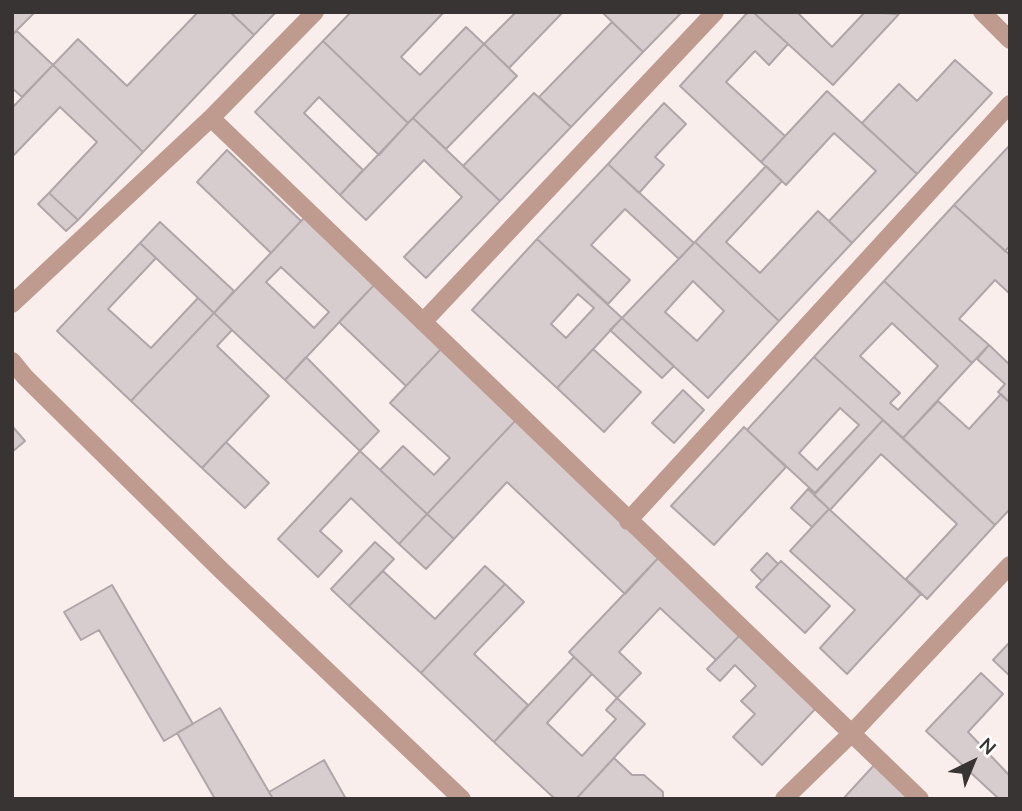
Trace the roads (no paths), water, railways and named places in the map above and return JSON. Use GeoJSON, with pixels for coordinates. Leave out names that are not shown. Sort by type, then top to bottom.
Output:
{"type":"FeatureCollection","features":[{"type":"Feature","properties":{"kind":"lane"},"geometry":{"type":"LineString","coordinates":[[12,304],[211,118],[315,12]]}},
{"type":"Feature","properties":{"kind":"lane"},"geometry":{"type":"LineString","coordinates":[[423,322],[715,12]]}},
{"type":"Feature","properties":{"kind":"lane"},"geometry":{"type":"LineString","coordinates":[[982,12],[1010,40]]}},
{"type":"Feature","properties":{"kind":"lane"},"geometry":{"type":"LineString","coordinates":[[628,521],[1010,104]]}},
{"type":"Feature","properties":{"kind":"lane"},"geometry":{"type":"LineString","coordinates":[[211,118],[920,799]]}},
{"type":"Feature","properties":{"kind":"lane"},"geometry":{"type":"LineString","coordinates":[[12,361],[25,377],[212,561],[462,799]]}},
{"type":"Feature","properties":{"kind":"lane"},"geometry":{"type":"LineString","coordinates":[[784,799],[852,733],[1010,565]]}}]}
